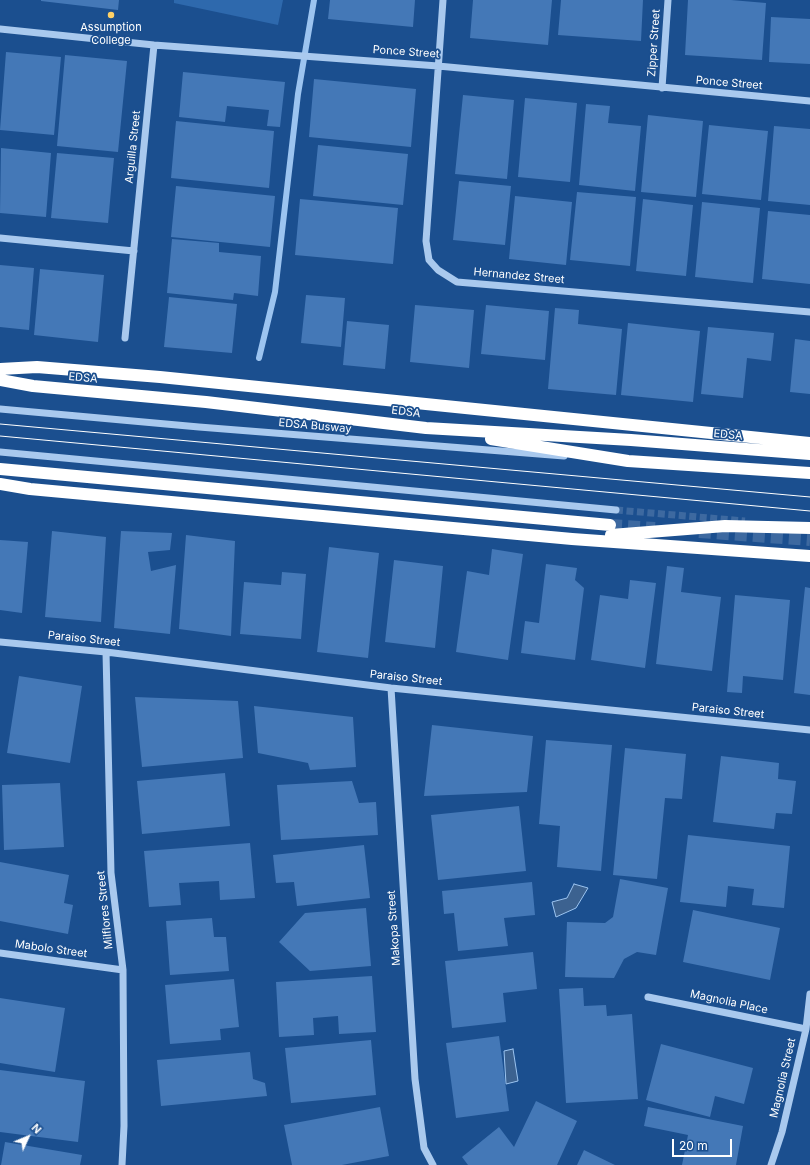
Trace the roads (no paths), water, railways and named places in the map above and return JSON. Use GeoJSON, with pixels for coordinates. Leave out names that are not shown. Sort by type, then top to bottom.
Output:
{"type":"FeatureCollection","features":[{"type":"Feature","properties":{"kind":"highway"},"geometry":{"type":"LineString","coordinates":[[0,369],[37,367],[160,377],[810,443]]}},
{"type":"Feature","properties":{"kind":"highway","name":"EDSA"},"geometry":{"type":"LineString","coordinates":[[0,380],[34,386],[206,402],[426,428],[631,440],[810,454]]}},
{"type":"Feature","properties":{"kind":"highway"},"geometry":{"type":"LineString","coordinates":[[426,428],[628,461],[810,473]]}},
{"type":"Feature","properties":{"kind":"highway"},"geometry":{"type":"LineString","coordinates":[[0,469],[610,525]]}},
{"type":"Feature","properties":{"kind":"highway"},"geometry":{"type":"LineString","coordinates":[[0,484],[30,489],[572,538],[810,556]]}},
{"type":"Feature","properties":{"kind":"highway"},"geometry":{"type":"LineString","coordinates":[[572,538],[725,526],[810,528]]}},
{"type":"Feature","properties":{"kind":"street","name":"Hernandez Street"},"geometry":{"type":"LineString","coordinates":[[443,0],[426,241],[429,260],[438,270],[456,282],[810,312]]}},
{"type":"Feature","properties":{"kind":"street","name":"Zipper Street"},"geometry":{"type":"LineString","coordinates":[[662,88],[668,0]]}},
{"type":"Feature","properties":{"kind":"street","name":"Ponce Street"},"geometry":{"type":"LineString","coordinates":[[0,29],[154,45],[438,66],[810,101]]}},
{"type":"Feature","properties":{"kind":"street","name":"Arguilla Street"},"geometry":{"type":"LineString","coordinates":[[125,338],[154,45]]}},
{"type":"Feature","properties":{"kind":"street"},"geometry":{"type":"LineString","coordinates":[[0,238],[134,250]]}},
{"type":"Feature","properties":{"kind":"street","name":"EDSA Busway"},"geometry":{"type":"LineString","coordinates":[[0,409],[207,428],[628,461]]}},
{"type":"Feature","properties":{"kind":"street"},"geometry":{"type":"LineString","coordinates":[[0,452],[616,510]]}},
{"type":"Feature","properties":{"kind":"street","name":"Paraiso Street"},"geometry":{"type":"LineString","coordinates":[[0,642],[106,652],[391,688],[810,730]]}},
{"type":"Feature","properties":{"kind":"street","name":"Milflores Street"},"geometry":{"type":"LineString","coordinates":[[106,652],[111,873],[123,970],[124,1126],[122,1165]]}},
{"type":"Feature","properties":{"kind":"street","name":"Makopa Street"},"geometry":{"type":"LineString","coordinates":[[391,688],[415,1079],[424,1148],[433,1165]]}},
{"type":"Feature","properties":{"kind":"street","name":"Mabolo Street"},"geometry":{"type":"LineString","coordinates":[[0,953],[123,970]]}},
{"type":"Feature","properties":{"kind":"street","name":"Magnolia Street"},"geometry":{"type":"LineString","coordinates":[[772,1165],[782,1132],[806,1029],[810,994]]}},
{"type":"Feature","properties":{"kind":"street","name":"Magnolia Place"},"geometry":{"type":"LineString","coordinates":[[648,997],[806,1029]]}},
{"type":"Feature","properties":{"kind":"waterway"},"geometry":{"type":"LineString","coordinates":[[259,358],[275,292],[298,94],[314,0]]}},
{"type":"Feature","properties":{"kind":"tunnel"},"geometry":{"type":"LineString","coordinates":[[616,510],[745,521]]}},
{"type":"Feature","properties":{"kind":"tunnel"},"geometry":{"type":"LineString","coordinates":[[610,525],[655,528]]}},
{"type":"Feature","properties":{"kind":"tunnel"},"geometry":{"type":"LineString","coordinates":[[699,532],[810,540]]}},
{"type":"Feature","properties":{"kind":"tram line"},"geometry":{"type":"LineString","coordinates":[[0,424],[810,497]]}},
{"type":"Feature","properties":{"kind":"tram line"},"geometry":{"type":"LineString","coordinates":[[0,436],[810,511]]}},
{"type":"Feature","properties":{"kind":"place","name":"Assumption College"},"geometry":{"type":"Point","coordinates":[111,15]}}]}
